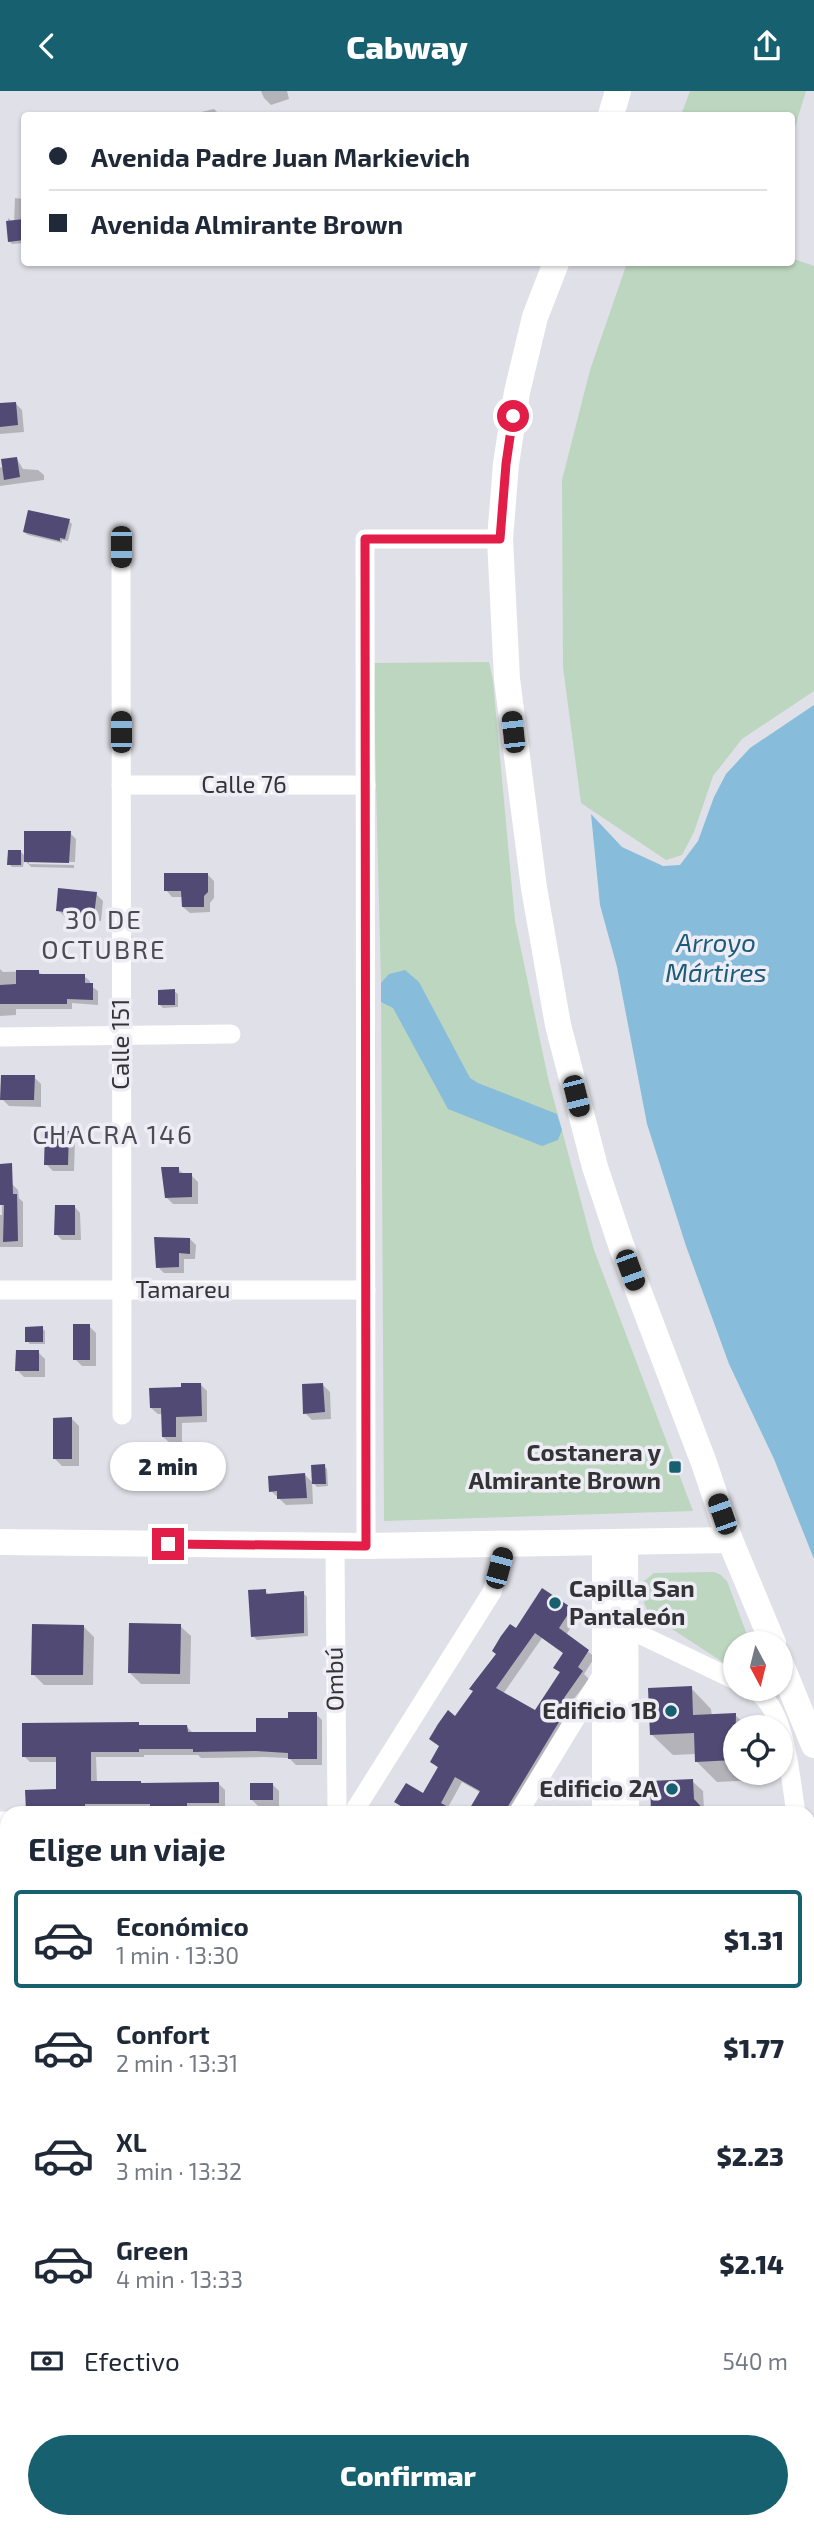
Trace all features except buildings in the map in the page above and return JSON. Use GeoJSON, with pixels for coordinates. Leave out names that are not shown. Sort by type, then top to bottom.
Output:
{"type":"FeatureCollection","features":[{"type":"Feature","properties":{"kind":"main road"},"geometry":{"type":"LineString","coordinates":[[612,112],[618,91]]}},
{"type":"Feature","properties":{"kind":"main road"},"geometry":{"type":"LineString","coordinates":[[555,266],[535,317],[517,392],[506,464],[500,539],[507,679],[534,888],[558,1025],[599,1180],[730,1540],[768,1631]]}},
{"type":"Feature","properties":{"kind":"main road"},"geometry":{"type":"LineString","coordinates":[[0,1542],[366,1546],[730,1540]]}},
{"type":"Feature","properties":{"kind":"main road"},"geometry":{"type":"LineString","coordinates":[[615,1542],[625,1622],[626,1806]]}},
{"type":"Feature","properties":{"kind":"main road"},"geometry":{"type":"LineString","coordinates":[[605,1806],[606,1670],[615,1542]]}},
{"type":"Feature","properties":{"kind":"main road"},"geometry":{"type":"LineString","coordinates":[[793,1694],[814,1745]]}},
{"type":"Feature","properties":{"kind":"street"},"geometry":{"type":"LineString","coordinates":[[366,1546],[365,539],[500,539]]}},
{"type":"Feature","properties":{"kind":"street","name":"Calle 151"},"geometry":{"type":"LineString","coordinates":[[121,547],[122,1415]]}},
{"type":"Feature","properties":{"kind":"street","name":"Calle 76"},"geometry":{"type":"LineString","coordinates":[[121,785],[366,785]]}},
{"type":"Feature","properties":{"kind":"street"},"geometry":{"type":"LineString","coordinates":[[0,1037],[231,1034]]}},
{"type":"Feature","properties":{"kind":"street","name":"Tamareu"},"geometry":{"type":"LineString","coordinates":[[0,1290],[366,1290]]}},
{"type":"Feature","properties":{"kind":"street"},"geometry":{"type":"LineString","coordinates":[[357,1806],[492,1592],[506,1543]]}},
{"type":"Feature","properties":{"kind":"street","name":"Ombú"},"geometry":{"type":"LineString","coordinates":[[335,1546],[337,1806]]}},
{"type":"Feature","properties":{"kind":"street"},"geometry":{"type":"LineString","coordinates":[[625,1622],[640,1635],[723,1674]]}},
{"type":"Feature","properties":{"kind":"street"},"geometry":{"type":"LineString","coordinates":[[522,1806],[606,1670]]}},
{"type":"Feature","properties":{"kind":"street"},"geometry":{"type":"LineString","coordinates":[[765,1701],[780,1726],[795,1806]]}},
{"type":"Feature","properties":{"kind":"green space"},"geometry":{"type":"Polygon","coordinates":[[[690,91],[806,91],[795,127],[795,112],[682,112],[690,91]]]}},
{"type":"Feature","properties":{"kind":"green space"},"geometry":{"type":"Polygon","coordinates":[[[795,259],[814,266],[814,691],[742,739],[713,776],[694,832],[682,855],[666,860],[581,803],[563,667],[562,480],[590,370],[626,266],[795,266],[795,259]]]}},
{"type":"Feature","properties":{"kind":"green space"},"geometry":{"type":"Polygon","coordinates":[[[489,662],[515,921],[548,1078],[594,1250],[693,1511],[384,1521],[381,983],[373,663],[489,662]]]}},
{"type":"Feature","properties":{"kind":"green space"},"geometry":{"type":"Polygon","coordinates":[[[714,1572],[727,1581],[746,1631],[723,1631],[723,1662],[655,1618],[648,1610],[644,1602],[643,1582],[654,1573],[714,1572]]]}},
{"type":"Feature","properties":{"kind":"water","name":"Arroyo Mártires"},"geometry":{"type":"Polygon","coordinates":[[[814,705],[814,1559],[774,1459],[729,1364],[686,1246],[647,1124],[617,967],[600,905],[591,814],[622,847],[663,866],[680,865],[698,841],[714,797],[726,774],[750,748],[814,705]]]}},
{"type":"Feature","properties":{"kind":"water"},"geometry":{"type":"Polygon","coordinates":[[[405,970],[419,982],[470,1078],[557,1114],[562,1130],[558,1140],[542,1146],[448,1109],[393,1008],[381,1002],[381,983],[389,974],[405,970]]]}},
{"type":"Feature","properties":{"kind":"place","name":"Costanera y Almirante Brown"},"geometry":{"type":"Point","coordinates":[675,1467]}},
{"type":"Feature","properties":{"kind":"place","name":"Capilla San Pantaleón"},"geometry":{"type":"Point","coordinates":[555,1603]}},
{"type":"Feature","properties":{"kind":"place","name":"Edificio 1B"},"geometry":{"type":"Point","coordinates":[671,1711]}},
{"type":"Feature","properties":{"kind":"place","name":"Edificio 2A"},"geometry":{"type":"Point","coordinates":[672,1789]}},
{"type":"Feature","properties":{"kind":"district","name":"30 DE OCTUBRE"},"geometry":{"type":"Point","coordinates":[104,934]}},
{"type":"Feature","properties":{"kind":"district","name":"CHACRA 146"},"geometry":{"type":"Point","coordinates":[113,1135]}},
{"type":"Feature","properties":{"kind":"route"},"geometry":{"type":"LineString","coordinates":[[168,1544],[366,1546],[365,539],[500,539],[513,416]]}}]}
